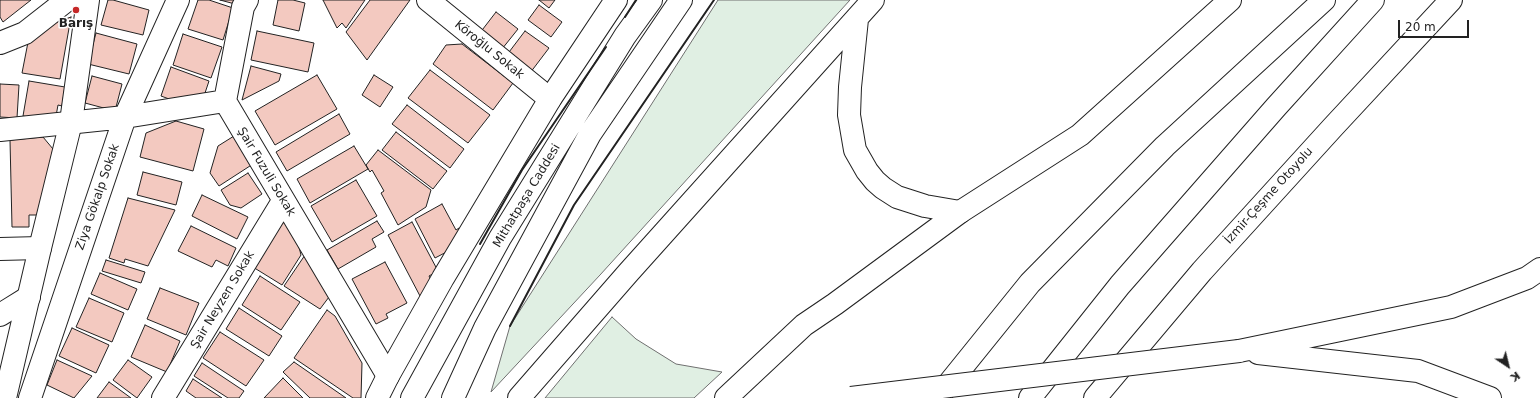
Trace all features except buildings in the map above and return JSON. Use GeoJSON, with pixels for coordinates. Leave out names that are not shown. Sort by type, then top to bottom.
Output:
{"type":"FeatureCollection","features":[{"type":"Feature","properties":{"kind":"main road"},"geometry":{"type":"LineString","coordinates":[[0,43],[25,32],[67,0]]}},
{"type":"Feature","properties":{"kind":"main road"},"geometry":{"type":"LineString","coordinates":[[5,398],[71,122],[88,0]]}},
{"type":"Feature","properties":{"kind":"main road","name":"Ziya Gökalp Sokak"},"geometry":{"type":"LineString","coordinates":[[30,398],[125,117],[178,0]]}},
{"type":"Feature","properties":{"kind":"main road"},"geometry":{"type":"LineString","coordinates":[[0,130],[125,117],[224,101],[243,7],[247,0]]}},
{"type":"Feature","properties":{"kind":"main road","name":"Köroğlu Sokak"},"geometry":{"type":"LineString","coordinates":[[428,0],[550,99]]}},
{"type":"Feature","properties":{"kind":"main road"},"geometry":{"type":"LineString","coordinates":[[377,398],[443,278],[550,99],[616,0]]}},
{"type":"Feature","properties":{"kind":"main road","name":"Mithatpaşa Caddesi"},"geometry":{"type":"LineString","coordinates":[[412,398],[500,238],[625,36],[651,0]]}},
{"type":"Feature","properties":{"kind":"main road","name":"Mithatpaşa Caddesi"},"geometry":{"type":"LineString","coordinates":[[453,398],[485,328],[590,134],[681,0]]}},
{"type":"Feature","properties":{"kind":"main road"},"geometry":{"type":"LineString","coordinates":[[520,398],[628,273],[874,0]]}},
{"type":"Feature","properties":{"kind":"main road"},"geometry":{"type":"LineString","coordinates":[[726,398],[804,326],[960,212],[1080,135],[1230,0]]}},
{"type":"Feature","properties":{"kind":"main road"},"geometry":{"type":"LineString","coordinates":[[937,398],[1030,283],[1165,146],[1324,0]]}},
{"type":"Feature","properties":{"kind":"main road"},"geometry":{"type":"LineString","coordinates":[[1030,398],[1120,285],[1276,107],[1373,0]]}},
{"type":"Feature","properties":{"kind":"main road","name":"İzmir-Çeşme Otoyolu"},"geometry":{"type":"LineString","coordinates":[[1095,398],[1202,271],[1332,127],[1451,0]]}},
{"type":"Feature","properties":{"kind":"main road"},"geometry":{"type":"LineString","coordinates":[[856,19],[849,115],[855,150],[867,171],[875,180],[883,188],[897,197],[924,206],[960,212]]}},
{"type":"Feature","properties":{"kind":"main road","name":"Şair Fuzuli Sokak"},"geometry":{"type":"LineString","coordinates":[[224,101],[388,376]]}},
{"type":"Feature","properties":{"kind":"main road","name":"Şair Neyzen Sokak"},"geometry":{"type":"LineString","coordinates":[[163,398],[283,201]]}},
{"type":"Feature","properties":{"kind":"main road"},"geometry":{"type":"LineString","coordinates":[[0,249],[40,248]]}},
{"type":"Feature","properties":{"kind":"main road"},"geometry":{"type":"LineString","coordinates":[[851,398],[1239,350],[1451,307],[1526,278],[1540,269]]}},
{"type":"Feature","properties":{"kind":"main road"},"geometry":{"type":"LineString","coordinates":[[0,316],[29,297]]}},
{"type":"Feature","properties":{"kind":"main road"},"geometry":{"type":"LineString","coordinates":[[1239,350],[1418,371],[1490,398]]}},
{"type":"Feature","properties":{"kind":"green space"},"geometry":{"type":"Polygon","coordinates":[[[718,0],[850,0],[600,275],[491,392],[510,326],[718,0]]]}},
{"type":"Feature","properties":{"kind":"green space"},"geometry":{"type":"Polygon","coordinates":[[[612,317],[636,339],[676,364],[722,372],[694,398],[545,398],[612,317]]]}},
{"type":"Feature","properties":{"kind":"wall"},"geometry":{"type":"LineString","coordinates":[[625,17],[636,0]]}},
{"type":"Feature","properties":{"kind":"wall"},"geometry":{"type":"LineString","coordinates":[[510,326],[574,205],[714,0]]}},
{"type":"Feature","properties":{"kind":"wall"},"geometry":{"type":"LineString","coordinates":[[480,244],[522,170],[606,47]]}},
{"type":"Feature","properties":{"kind":"place","name":"Barış"},"geometry":{"type":"Point","coordinates":[76,10]}}]}
